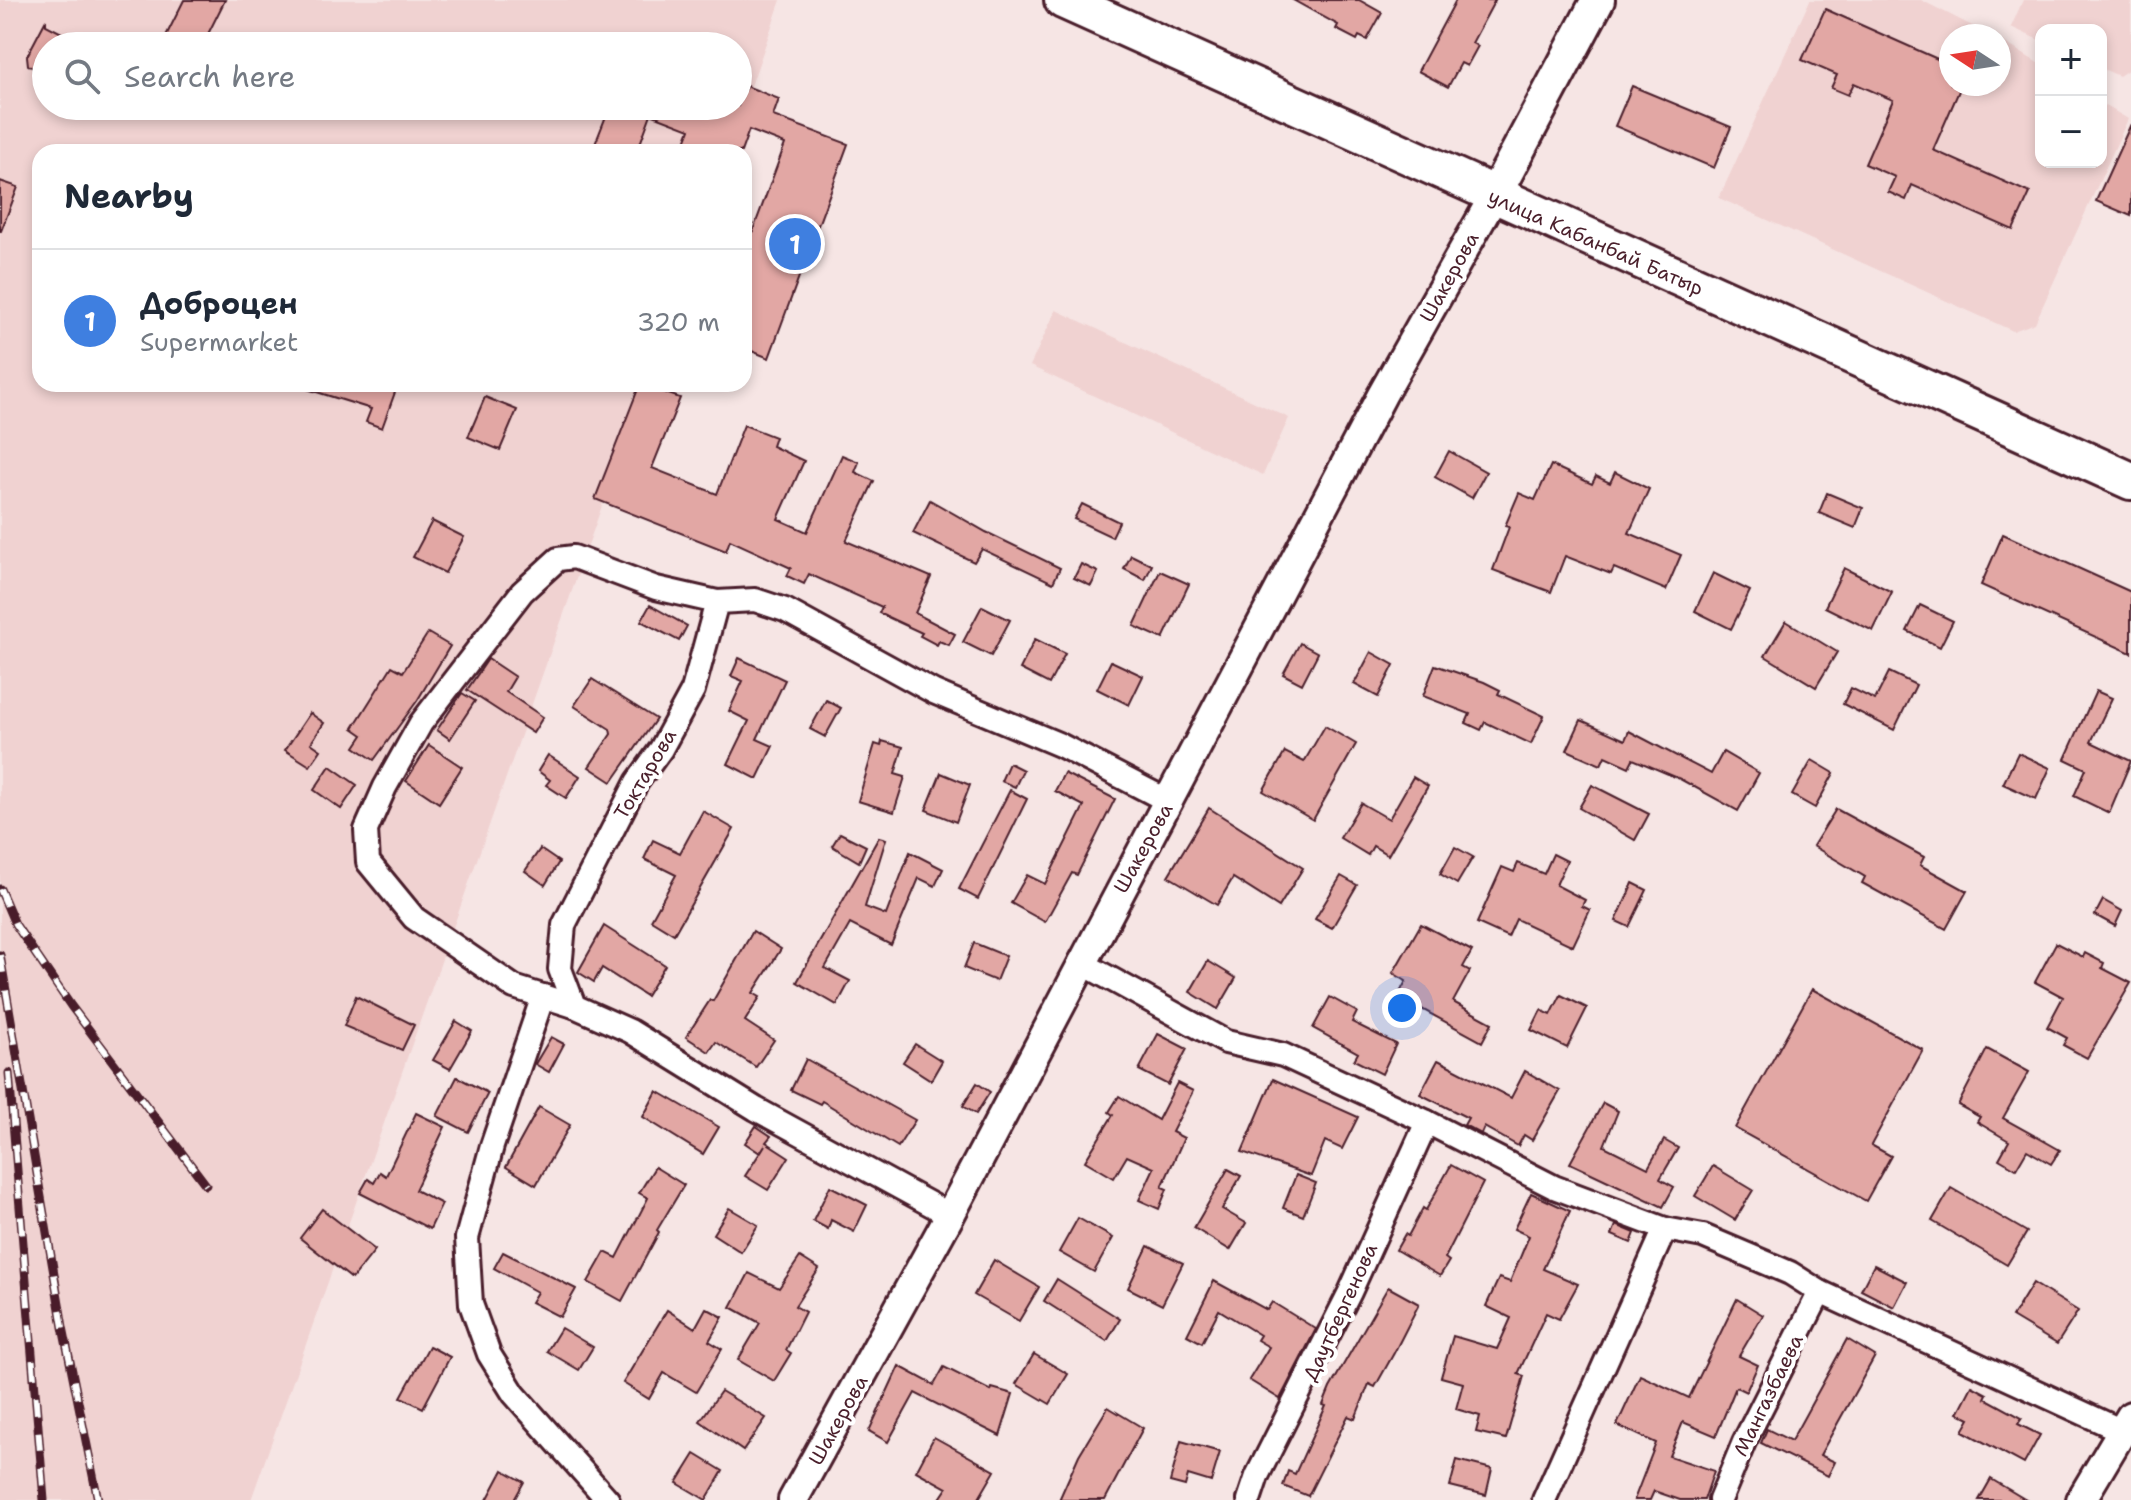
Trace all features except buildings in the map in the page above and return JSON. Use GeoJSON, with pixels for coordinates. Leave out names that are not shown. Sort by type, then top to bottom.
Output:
{"type":"FeatureCollection","features":[{"type":"Feature","properties":{"kind":"main road","name":"улица Кабанбай Батыр"},"geometry":{"type":"LineString","coordinates":[[1063,0],[2131,481]]}},
{"type":"Feature","properties":{"kind":"main road"},"geometry":{"type":"LineString","coordinates":[[1494,196],[1598,0]]}},
{"type":"Feature","properties":{"kind":"street","name":"Шакерова"},"geometry":{"type":"LineString","coordinates":[[793,1500],[950,1215],[1080,962],[1382,395],[1494,196]]}},
{"type":"Feature","properties":{"kind":"street"},"geometry":{"type":"LineString","coordinates":[[950,1215],[756,1109],[630,1031],[574,1006],[514,987],[414,918],[368,862],[366,830],[385,787],[421,723],[522,592],[558,559],[574,557],[656,588],[717,602],[755,600],[785,610],[934,692],[1060,745],[1168,801]]}},
{"type":"Feature","properties":{"kind":"street","name":"Токтарова"},"geometry":{"type":"LineString","coordinates":[[574,1006],[560,969],[564,925],[637,782],[661,749],[693,690],[717,602]]}},
{"type":"Feature","properties":{"kind":"street"},"geometry":{"type":"LineString","coordinates":[[1080,962],[1226,1042],[1283,1055],[1427,1122],[1554,1187],[1665,1229],[1703,1236],[1790,1273],[1820,1292],[2127,1423],[2081,1500]]}},
{"type":"Feature","properties":{"kind":"street"},"geometry":{"type":"LineString","coordinates":[[543,996],[492,1146],[467,1238],[471,1304],[489,1354],[514,1394],[608,1500]]}},
{"type":"Feature","properties":{"kind":"street","name":"Даутбергенова"},"geometry":{"type":"LineString","coordinates":[[1249,1500],[1257,1476],[1350,1292],[1427,1122]]}},
{"type":"Feature","properties":{"kind":"street"},"geometry":{"type":"LineString","coordinates":[[1544,1500],[1665,1229]]}},
{"type":"Feature","properties":{"kind":"street","name":"Мангазбаева"},"geometry":{"type":"LineString","coordinates":[[1720,1500],[1744,1442],[1820,1292]]}},
{"type":"Feature","properties":{"kind":"shaded area"},"geometry":{"type":"Polygon","coordinates":[[[0,0],[781,0],[752,83],[752,32],[32,32],[32,120],[739,120],[731,144],[32,144],[32,392],[642,392],[251,1500],[0,1500],[0,0]]]}},
{"type":"Feature","properties":{"kind":"shaded area"},"geometry":{"type":"Polygon","coordinates":[[[1810,0],[1921,0],[1968,24],[1939,24],[1939,96],[2011,96],[2011,46],[2035,61],[2035,168],[2106,168],[2035,323],[2013,331],[1719,198],[1810,0]]]}},
{"type":"Feature","properties":{"kind":"shaded area"},"geometry":{"type":"Polygon","coordinates":[[[2023,0],[2131,0],[2131,68],[2119,76],[2107,71],[2107,24],[2035,24],[2035,38],[2011,27],[2023,0]]]}},
{"type":"Feature","properties":{"kind":"shaded area"},"geometry":{"type":"Polygon","coordinates":[[[2107,107],[2128,119],[2107,165],[2107,107]]]}},
{"type":"Feature","properties":{"kind":"shaded area"},"geometry":{"type":"Polygon","coordinates":[[[1056,310],[1289,418],[1263,475],[1030,366],[1056,310]]]}},
{"type":"Feature","properties":{"kind":"railway"},"geometry":{"type":"LineString","coordinates":[[0,889],[15,924],[71,1006],[206,1185]]}},
{"type":"Feature","properties":{"kind":"railway"},"geometry":{"type":"LineString","coordinates":[[0,955],[63,1327],[98,1500]]}},
{"type":"Feature","properties":{"kind":"railway"},"geometry":{"type":"LineString","coordinates":[[9,1073],[44,1500]]}},
{"type":"Feature","properties":{"kind":"place","name":"Доброцен"},"geometry":{"type":"Point","coordinates":[795,244]}}]}
